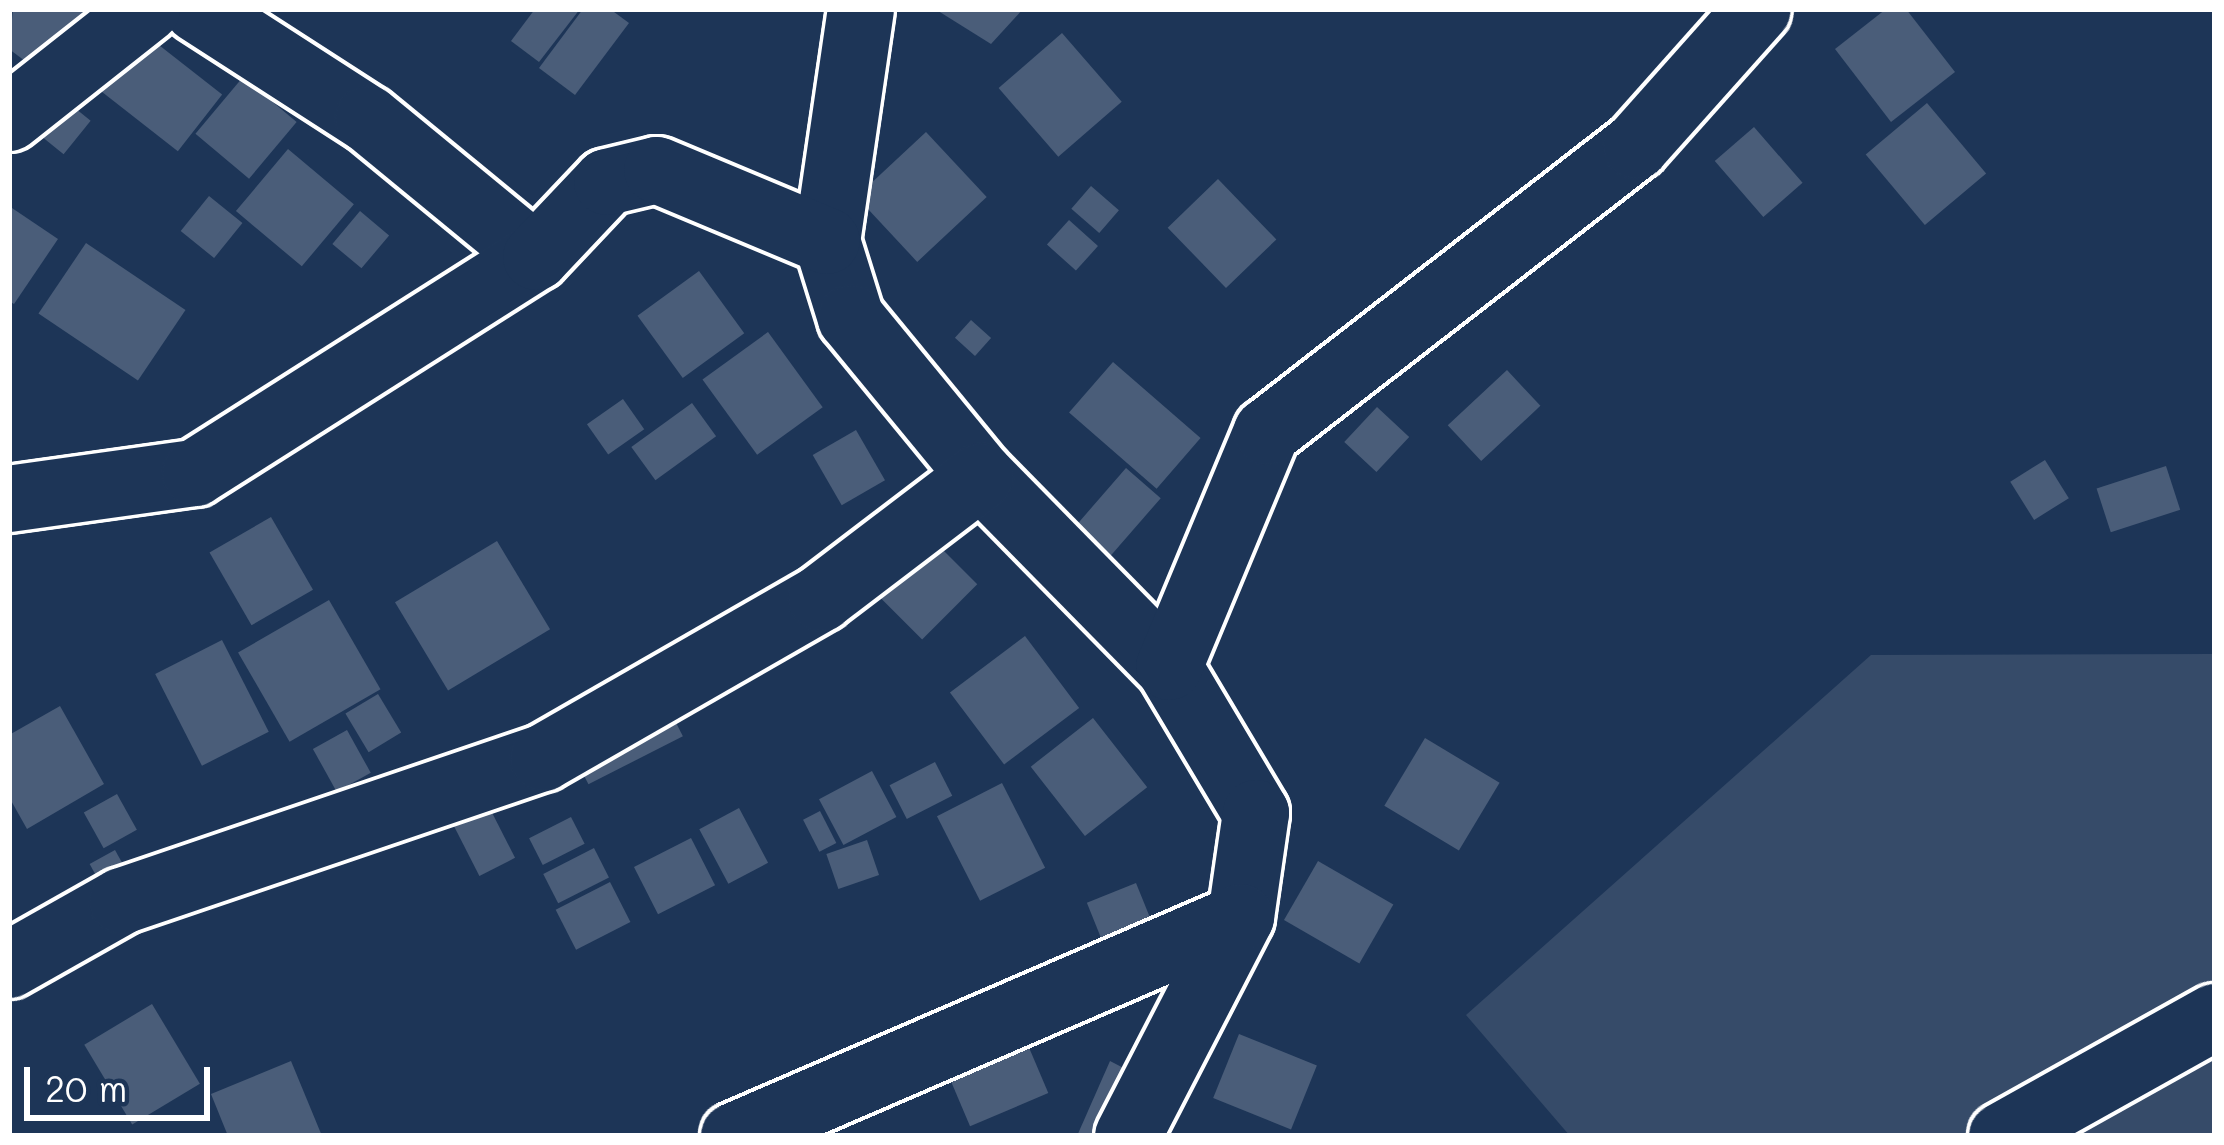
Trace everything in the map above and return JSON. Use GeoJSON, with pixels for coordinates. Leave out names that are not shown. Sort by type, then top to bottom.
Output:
{"type":"FeatureCollection","features":[{"type":"Feature","properties":{"kind":"street"},"geometry":{"type":"LineString","coordinates":[[9,118],[147,9]]}},
{"type":"Feature","properties":{"kind":"street"},"geometry":{"type":"LineString","coordinates":[[197,9],[368,119],[536,256]]}},
{"type":"Feature","properties":{"kind":"street"},"geometry":{"type":"LineString","coordinates":[[861,9],[827,241],[851,318],[981,476],[1169,668],[1256,813],[1241,917],[1128,1136]]}},
{"type":"Feature","properties":{"kind":"street"},"geometry":{"type":"LineString","coordinates":[[1169,668],[1267,432],[1636,146],[1758,9]]}},
{"type":"Feature","properties":{"kind":"street"},"geometry":{"type":"LineString","coordinates":[[9,500],[194,472],[536,256],[607,182],[657,170],[827,241]]}},
{"type":"Feature","properties":{"kind":"street"},"geometry":{"type":"LineString","coordinates":[[9,965],[122,901],[543,758],[821,598],[981,476]]}},
{"type":"Feature","properties":{"kind":"street"},"geometry":{"type":"LineString","coordinates":[[734,1136],[1241,917]]}},
{"type":"Feature","properties":{"kind":"street"},"geometry":{"type":"LineString","coordinates":[[2002,1136],[2215,1017]]}},
{"type":"Feature","properties":{"kind":"shaded area"},"geometry":{"type":"Polygon","coordinates":[[[2215,654],[2215,1136],[1570,1136],[1466,1015],[1871,655],[2215,654]]]}},
{"type":"Feature","properties":{"kind":"building"},"geometry":{"type":"Polygon","coordinates":[[[13,9],[90,9],[41,73],[9,49],[13,9]]]}},
{"type":"Feature","properties":{"kind":"building"},"geometry":{"type":"Polygon","coordinates":[[[535,9],[580,9],[539,62],[511,41],[535,9]]]}},
{"type":"Feature","properties":{"kind":"building"},"geometry":{"type":"Polygon","coordinates":[[[583,9],[610,9],[629,23],[575,95],[539,68],[583,9]]]}},
{"type":"Feature","properties":{"kind":"building"},"geometry":{"type":"Polygon","coordinates":[[[935,9],[1023,9],[991,44],[935,9]]]}},
{"type":"Feature","properties":{"kind":"building"},"geometry":{"type":"Polygon","coordinates":[[[1886,9],[1906,9],[1955,72],[1891,122],[1835,49],[1886,9]]]}},
{"type":"Feature","properties":{"kind":"building"},"geometry":{"type":"Polygon","coordinates":[[[141,31],[222,94],[178,151],[97,88],[141,31]]]}},
{"type":"Feature","properties":{"kind":"building"},"geometry":{"type":"Polygon","coordinates":[[[1062,33],[1122,102],[1058,157],[999,88],[1062,33]]]}},
{"type":"Feature","properties":{"kind":"building"},"geometry":{"type":"Polygon","coordinates":[[[243,77],[297,122],[249,179],[195,134],[243,77]]]}},
{"type":"Feature","properties":{"kind":"building"},"geometry":{"type":"Polygon","coordinates":[[[65,100],[91,121],[64,154],[38,133],[65,100]]]}},
{"type":"Feature","properties":{"kind":"building"},"geometry":{"type":"Polygon","coordinates":[[[1927,103],[1986,173],[1925,225],[1866,154],[1927,103]]]}},
{"type":"Feature","properties":{"kind":"building"},"geometry":{"type":"Polygon","coordinates":[[[1754,127],[1803,183],[1763,217],[1715,161],[1754,127]]]}},
{"type":"Feature","properties":{"kind":"building"},"geometry":{"type":"Polygon","coordinates":[[[926,132],[987,197],[917,262],[857,197],[926,132]]]}},
{"type":"Feature","properties":{"kind":"building"},"geometry":{"type":"Polygon","coordinates":[[[288,149],[354,204],[302,266],[236,211],[288,149]]]}},
{"type":"Feature","properties":{"kind":"building"},"geometry":{"type":"Polygon","coordinates":[[[1218,179],[1276,239],[1226,288],[1168,228],[1218,179]]]}},
{"type":"Feature","properties":{"kind":"building"},"geometry":{"type":"Polygon","coordinates":[[[1091,186],[1119,210],[1099,233],[1071,209],[1091,186]]]}},
{"type":"Feature","properties":{"kind":"building"},"geometry":{"type":"Polygon","coordinates":[[[209,196],[242,223],[214,258],[181,231],[209,196]]]}},
{"type":"Feature","properties":{"kind":"building"},"geometry":{"type":"Polygon","coordinates":[[[9,206],[58,239],[14,304],[9,301],[9,206]]]}},
{"type":"Feature","properties":{"kind":"building"},"geometry":{"type":"Polygon","coordinates":[[[360,211],[389,235],[361,268],[332,244],[360,211]]]}},
{"type":"Feature","properties":{"kind":"building"},"geometry":{"type":"Polygon","coordinates":[[[1069,220],[1098,246],[1076,271],[1047,245],[1069,220]]]}},
{"type":"Feature","properties":{"kind":"building"},"geometry":{"type":"Polygon","coordinates":[[[86,243],[185,310],[138,381],[38,313],[86,243]]]}},
{"type":"Feature","properties":{"kind":"building"},"geometry":{"type":"Polygon","coordinates":[[[699,271],[744,333],[683,378],[638,316],[699,271]]]}},
{"type":"Feature","properties":{"kind":"building"},"geometry":{"type":"Polygon","coordinates":[[[971,320],[991,338],[975,356],[955,338],[971,320]]]}},
{"type":"Feature","properties":{"kind":"building"},"geometry":{"type":"Polygon","coordinates":[[[768,332],[823,407],[757,455],[702,380],[768,332]]]}},
{"type":"Feature","properties":{"kind":"building"},"geometry":{"type":"Polygon","coordinates":[[[1113,362],[1201,438],[1157,489],[1069,413],[1113,362]]]}},
{"type":"Feature","properties":{"kind":"building"},"geometry":{"type":"Polygon","coordinates":[[[1507,370],[1540,406],[1481,461],[1448,425],[1507,370]]]}},
{"type":"Feature","properties":{"kind":"building"},"geometry":{"type":"Polygon","coordinates":[[[623,399],[644,429],[608,455],[587,424],[623,399]]]}},
{"type":"Feature","properties":{"kind":"building"},"geometry":{"type":"Polygon","coordinates":[[[692,403],[716,436],[655,480],[631,447],[692,403]]]}},
{"type":"Feature","properties":{"kind":"building"},"geometry":{"type":"Polygon","coordinates":[[[1377,407],[1409,437],[1376,472],[1344,442],[1377,407]]]}},
{"type":"Feature","properties":{"kind":"building"},"geometry":{"type":"Polygon","coordinates":[[[856,430],[885,480],[842,505],[813,455],[856,430]]]}},
{"type":"Feature","properties":{"kind":"building"},"geometry":{"type":"Polygon","coordinates":[[[2045,460],[2069,498],[2034,520],[2010,482],[2045,460]]]}},
{"type":"Feature","properties":{"kind":"building"},"geometry":{"type":"Polygon","coordinates":[[[2166,466],[2180,510],[2111,532],[2097,489],[2166,466]]]}},
{"type":"Feature","properties":{"kind":"building"},"geometry":{"type":"Polygon","coordinates":[[[1126,468],[1161,498],[1106,562],[1071,531],[1126,468]]]}},
{"type":"Feature","properties":{"kind":"building"},"geometry":{"type":"Polygon","coordinates":[[[271,517],[313,590],[252,625],[210,552],[271,517]]]}},
{"type":"Feature","properties":{"kind":"building"},"geometry":{"type":"Polygon","coordinates":[[[932,539],[977,584],[922,639],[877,594],[932,539]]]}},
{"type":"Feature","properties":{"kind":"building"},"geometry":{"type":"Polygon","coordinates":[[[497,541],[550,629],[448,691],[395,602],[497,541]]]}},
{"type":"Feature","properties":{"kind":"building"},"geometry":{"type":"Polygon","coordinates":[[[329,600],[381,689],[290,742],[238,652],[329,600]]]}},
{"type":"Feature","properties":{"kind":"building"},"geometry":{"type":"Polygon","coordinates":[[[1025,636],[1079,708],[1004,764],[950,693],[1025,636]]]}},
{"type":"Feature","properties":{"kind":"building"},"geometry":{"type":"Polygon","coordinates":[[[222,640],[269,732],[202,766],[155,674],[222,640]]]}},
{"type":"Feature","properties":{"kind":"building"},"geometry":{"type":"Polygon","coordinates":[[[378,694],[401,733],[369,752],[345,714],[378,694]]]}},
{"type":"Feature","properties":{"kind":"building"},"geometry":{"type":"Polygon","coordinates":[[[667,705],[683,736],[588,784],[573,753],[667,705]]]}},
{"type":"Feature","properties":{"kind":"building"},"geometry":{"type":"Polygon","coordinates":[[[60,706],[104,784],[27,829],[9,797],[9,735],[60,706]]]}},
{"type":"Feature","properties":{"kind":"building"},"geometry":{"type":"Polygon","coordinates":[[[1093,718],[1147,787],[1085,836],[1031,767],[1093,718]]]}},
{"type":"Feature","properties":{"kind":"building"},"geometry":{"type":"Polygon","coordinates":[[[347,730],[371,773],[337,792],[313,749],[347,730]]]}},
{"type":"Feature","properties":{"kind":"building"},"geometry":{"type":"Polygon","coordinates":[[[1425,738],[1500,783],[1459,851],[1384,806],[1425,738]]]}},
{"type":"Feature","properties":{"kind":"building"},"geometry":{"type":"Polygon","coordinates":[[[935,762],[952,796],[907,819],[890,785],[935,762]]]}},
{"type":"Feature","properties":{"kind":"building"},"geometry":{"type":"Polygon","coordinates":[[[872,771],[896,817],[843,845],[819,799],[872,771]]]}},
{"type":"Feature","properties":{"kind":"building"},"geometry":{"type":"Polygon","coordinates":[[[1002,783],[1045,868],[980,901],[937,816],[1002,783]]]}},
{"type":"Feature","properties":{"kind":"building"},"geometry":{"type":"Polygon","coordinates":[[[481,791],[515,858],[479,876],[445,809],[481,791]]]}},
{"type":"Feature","properties":{"kind":"building"},"geometry":{"type":"Polygon","coordinates":[[[117,794],[137,830],[104,848],[84,812],[117,794]]]}},
{"type":"Feature","properties":{"kind":"building"},"geometry":{"type":"Polygon","coordinates":[[[739,808],[768,863],[728,884],[699,829],[739,808]]]}},
{"type":"Feature","properties":{"kind":"building"},"geometry":{"type":"Polygon","coordinates":[[[820,811],[836,843],[819,852],[803,820],[820,811]]]}},
{"type":"Feature","properties":{"kind":"building"},"geometry":{"type":"Polygon","coordinates":[[[571,817],[585,844],[543,865],[529,838],[571,817]]]}},
{"type":"Feature","properties":{"kind":"building"},"geometry":{"type":"Polygon","coordinates":[[[691,838],[715,885],[658,914],[634,867],[691,838]]]}},
{"type":"Feature","properties":{"kind":"building"},"geometry":{"type":"Polygon","coordinates":[[[867,840],[879,875],[838,889],[826,854],[867,840]]]}},
{"type":"Feature","properties":{"kind":"building"},"geometry":{"type":"Polygon","coordinates":[[[594,848],[609,877],[558,903],[543,874],[594,848]]]}},
{"type":"Feature","properties":{"kind":"building"},"geometry":{"type":"Polygon","coordinates":[[[115,850],[133,883],[108,897],[90,864],[115,850]]]}},
{"type":"Feature","properties":{"kind":"building"},"geometry":{"type":"Polygon","coordinates":[[[1318,861],[1393,904],[1359,963],[1284,920],[1318,861]]]}},
{"type":"Feature","properties":{"kind":"building"},"geometry":{"type":"Polygon","coordinates":[[[610,882],[630,922],[576,950],[556,910],[610,882]]]}},
{"type":"Feature","properties":{"kind":"building"},"geometry":{"type":"Polygon","coordinates":[[[1136,883],[1152,923],[1103,943],[1087,903],[1136,883]]]}},
{"type":"Feature","properties":{"kind":"building"},"geometry":{"type":"Polygon","coordinates":[[[152,1004],[200,1084],[132,1124],[84,1045],[152,1004]]]}},
{"type":"Feature","properties":{"kind":"building"},"geometry":{"type":"Polygon","coordinates":[[[1019,1024],[1048,1093],[970,1126],[941,1057],[1019,1024]]]}},
{"type":"Feature","properties":{"kind":"building"},"geometry":{"type":"Polygon","coordinates":[[[1239,1034],[1317,1065],[1291,1129],[1213,1098],[1239,1034]]]}},
{"type":"Feature","properties":{"kind":"building"},"geometry":{"type":"Polygon","coordinates":[[[291,1061],[322,1136],[228,1136],[211,1094],[291,1061]]]}},
{"type":"Feature","properties":{"kind":"building"},"geometry":{"type":"Polygon","coordinates":[[[1110,1061],[1139,1076],[1107,1136],[1077,1136],[1110,1061]]]}}]}
